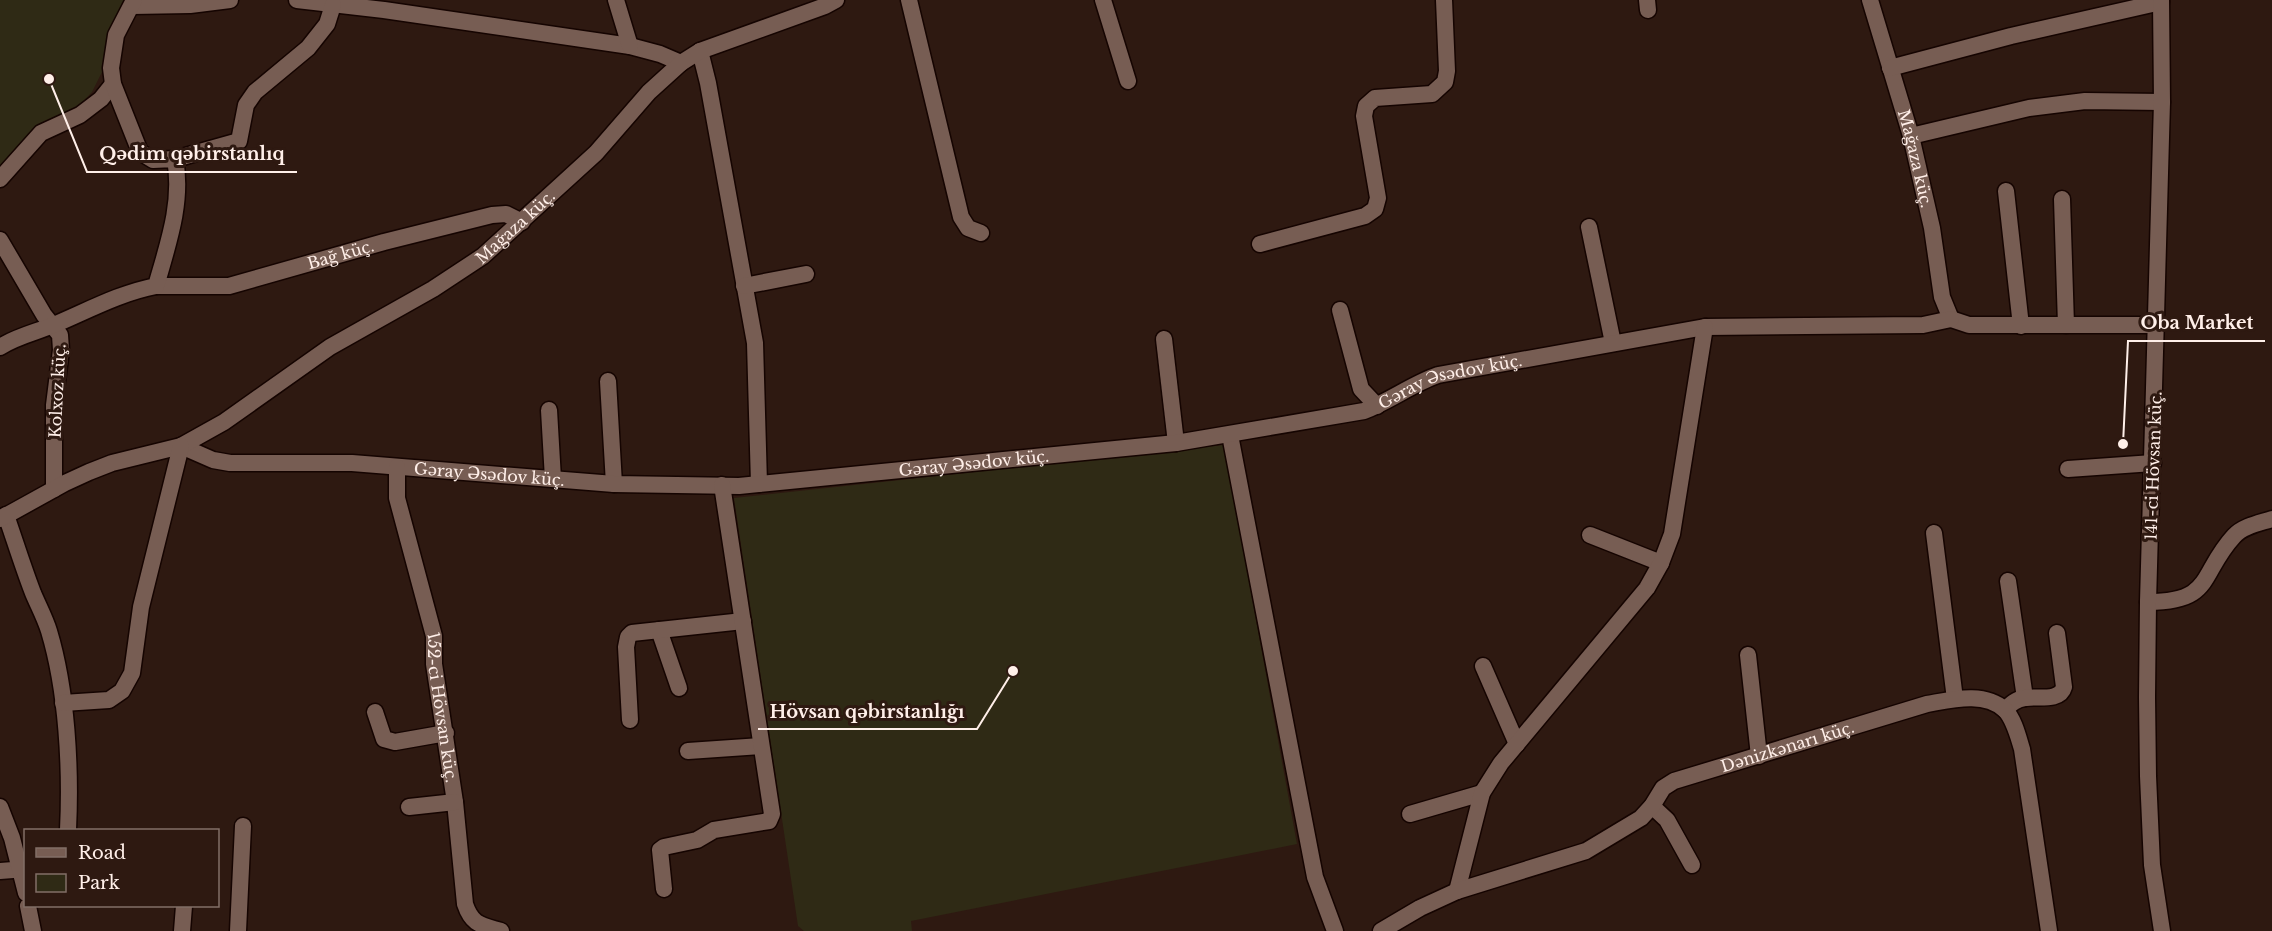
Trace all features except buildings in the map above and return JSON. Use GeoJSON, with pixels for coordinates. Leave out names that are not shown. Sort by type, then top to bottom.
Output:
{"type":"FeatureCollection","features":[{"type":"Feature","properties":{"kind":"street"},"geometry":{"type":"LineString","coordinates":[[230,0],[190,5],[133,3],[116,35],[111,68],[113,84],[140,152],[153,160],[176,159],[239,141],[246,105],[255,92],[308,48],[327,24],[333,5]]}},
{"type":"Feature","properties":{"kind":"street"},"geometry":{"type":"LineString","coordinates":[[297,0],[333,5],[358,4],[630,46],[660,54],[681,63]]}},
{"type":"Feature","properties":{"kind":"street"},"geometry":{"type":"LineString","coordinates":[[616,0],[630,46]]}},
{"type":"Feature","properties":{"kind":"street","name":"Mağaza küç."},"geometry":{"type":"LineString","coordinates":[[181,446],[224,422],[330,347],[433,289],[475,261],[522,222],[596,153],[649,92],[681,63],[700,51],[837,0]]}},
{"type":"Feature","properties":{"kind":"street"},"geometry":{"type":"LineString","coordinates":[[909,0],[961,217],[968,228],[981,233]]}},
{"type":"Feature","properties":{"kind":"street"},"geometry":{"type":"LineString","coordinates":[[1103,0],[1128,81]]}},
{"type":"Feature","properties":{"kind":"street"},"geometry":{"type":"LineString","coordinates":[[1260,244],[1365,216],[1375,208],[1378,198],[1364,116],[1366,105],[1375,98],[1432,94],[1444,82],[1447,70],[1444,0]]}},
{"type":"Feature","properties":{"kind":"street","name":"Mağaza küç."},"geometry":{"type":"LineString","coordinates":[[1870,0],[1911,136],[1932,228],[1942,297],[1951,319]]}},
{"type":"Feature","properties":{"kind":"street"},"geometry":{"type":"LineString","coordinates":[[1890,68],[2011,36],[2161,1]]}},
{"type":"Feature","properties":{"kind":"street","name":"141-ci Hövsan küç."},"geometry":{"type":"LineString","coordinates":[[2161,1],[2162,102],[2148,602],[2148,776],[2152,865],[2162,931]]}},
{"type":"Feature","properties":{"kind":"street"},"geometry":{"type":"LineString","coordinates":[[700,51],[708,82],[755,343],[759,484]]}},
{"type":"Feature","properties":{"kind":"street"},"geometry":{"type":"LineString","coordinates":[[0,179],[41,133],[80,115],[101,99],[113,84]]}},
{"type":"Feature","properties":{"kind":"street"},"geometry":{"type":"LineString","coordinates":[[1911,136],[2029,108],[2085,101],[2162,102]]}},
{"type":"Feature","properties":{"kind":"street"},"geometry":{"type":"LineString","coordinates":[[156,285],[169,242],[178,195],[176,159]]}},
{"type":"Feature","properties":{"kind":"street"},"geometry":{"type":"LineString","coordinates":[[2006,191],[2021,326]]}},
{"type":"Feature","properties":{"kind":"street"},"geometry":{"type":"LineString","coordinates":[[2062,199],[2066,325]]}},
{"type":"Feature","properties":{"kind":"street","name":"Bağ küç."},"geometry":{"type":"LineString","coordinates":[[0,347],[9,341],[54,325],[122,295],[156,285],[229,286],[384,242],[492,215],[506,214],[522,222]]}},
{"type":"Feature","properties":{"kind":"street"},"geometry":{"type":"LineString","coordinates":[[1589,227],[1612,343]]}},
{"type":"Feature","properties":{"kind":"street","name":"Kolxoz küç."},"geometry":{"type":"LineString","coordinates":[[1,242],[44,315],[60,335],[61,350],[54,405],[54,489]]}},
{"type":"Feature","properties":{"kind":"street"},"geometry":{"type":"LineString","coordinates":[[744,286],[806,274]]}},
{"type":"Feature","properties":{"kind":"street"},"geometry":{"type":"LineString","coordinates":[[1340,310],[1361,388],[1377,406]]}},
{"type":"Feature","properties":{"kind":"street"},"geometry":{"type":"LineString","coordinates":[[1951,319],[1969,325],[2157,325]]}},
{"type":"Feature","properties":{"kind":"street","name":"Gəray Əsədov küç."},"geometry":{"type":"LineString","coordinates":[[181,446],[213,460],[230,463],[352,464],[614,484],[759,484],[1230,435],[1364,411],[1416,383],[1438,375],[1705,327],[1923,325],[1951,319]]}},
{"type":"Feature","properties":{"kind":"street"},"geometry":{"type":"LineString","coordinates":[[1457,891],[1482,793],[1517,744],[1647,588],[1661,563],[1672,534],[1676,514],[1705,327]]}},
{"type":"Feature","properties":{"kind":"street"},"geometry":{"type":"LineString","coordinates":[[1164,339],[1176,442]]}},
{"type":"Feature","properties":{"kind":"street"},"geometry":{"type":"LineString","coordinates":[[608,381],[614,484]]}},
{"type":"Feature","properties":{"kind":"street"},"geometry":{"type":"LineString","coordinates":[[549,410],[554,479]]}},
{"type":"Feature","properties":{"kind":"street"},"geometry":{"type":"LineString","coordinates":[[1230,435],[1315,877],[1335,931]]}},
{"type":"Feature","properties":{"kind":"street"},"geometry":{"type":"LineString","coordinates":[[63,703],[109,700],[122,691],[132,673],[141,607],[181,446],[112,464],[54,489],[3,517],[49,631],[63,703],[70,785],[68,829]]}},
{"type":"Feature","properties":{"kind":"street"},"geometry":{"type":"LineString","coordinates":[[2068,469],[2153,463]]}},
{"type":"Feature","properties":{"kind":"street","name":"152-ci Hövsan küç."},"geometry":{"type":"LineString","coordinates":[[396,467],[397,498],[415,570],[433,628],[434,664],[455,802],[465,904],[469,916],[477,924],[501,931]]}},
{"type":"Feature","properties":{"kind":"street"},"geometry":{"type":"LineString","coordinates":[[664,889],[659,856],[660,850],[664,847],[697,840],[714,830],[769,821],[772,814],[722,485]]}},
{"type":"Feature","properties":{"kind":"street"},"geometry":{"type":"LineString","coordinates":[[2148,602],[2175,601],[2190,596],[2200,588],[2235,535],[2244,529],[2272,519]]}},
{"type":"Feature","properties":{"kind":"street"},"geometry":{"type":"LineString","coordinates":[[1934,533],[1955,699]]}},
{"type":"Feature","properties":{"kind":"street"},"geometry":{"type":"LineString","coordinates":[[1590,535],[1661,563]]}},
{"type":"Feature","properties":{"kind":"street"},"geometry":{"type":"LineString","coordinates":[[2008,581],[2025,698]]}},
{"type":"Feature","properties":{"kind":"street"},"geometry":{"type":"LineString","coordinates":[[630,720],[626,647],[628,637],[632,633],[742,621]]}},
{"type":"Feature","properties":{"kind":"street"},"geometry":{"type":"LineString","coordinates":[[659,630],[679,688]]}},
{"type":"Feature","properties":{"kind":"street"},"geometry":{"type":"LineString","coordinates":[[2049,931],[2022,748],[2014,724],[2005,710],[2014,701],[2058,696],[2063,692],[2057,633]]}},
{"type":"Feature","properties":{"kind":"street"},"geometry":{"type":"LineString","coordinates":[[1748,655],[1759,756]]}},
{"type":"Feature","properties":{"kind":"street"},"geometry":{"type":"LineString","coordinates":[[1484,666],[1517,744]]}},
{"type":"Feature","properties":{"kind":"street","name":"Dənizkənarı küç."},"geometry":{"type":"LineString","coordinates":[[1381,931],[1420,908],[1457,891],[1586,851],[1641,818],[1664,788],[1674,781],[1927,704],[1976,698],[2005,710]]}},
{"type":"Feature","properties":{"kind":"street"},"geometry":{"type":"LineString","coordinates":[[375,712],[384,739],[395,742],[446,733]]}},
{"type":"Feature","properties":{"kind":"street"},"geometry":{"type":"LineString","coordinates":[[688,750],[761,746]]}},
{"type":"Feature","properties":{"kind":"street"},"geometry":{"type":"LineString","coordinates":[[1410,814],[1482,793]]}},
{"type":"Feature","properties":{"kind":"street"},"geometry":{"type":"LineString","coordinates":[[410,807],[455,802]]}},
{"type":"Feature","properties":{"kind":"street"},"geometry":{"type":"LineString","coordinates":[[1652,806],[1666,820],[1692,865]]}},
{"type":"Feature","properties":{"kind":"street"},"geometry":{"type":"LineString","coordinates":[[0,807],[23,869],[0,871]]}},
{"type":"Feature","properties":{"kind":"street"},"geometry":{"type":"LineString","coordinates":[[238,931],[243,826]]}},
{"type":"Feature","properties":{"kind":"street"},"geometry":{"type":"LineString","coordinates":[[28,907],[33,931]]}},
{"type":"Feature","properties":{"kind":"street"},"geometry":{"type":"LineString","coordinates":[[182,931],[184,907]]}},
{"type":"Feature","properties":{"kind":"green space"},"geometry":{"type":"Polygon","coordinates":[[[0,0],[127,0],[105,66],[92,92],[76,109],[0,170],[0,0]]]}},
{"type":"Feature","properties":{"kind":"green space"},"geometry":{"type":"Polygon","coordinates":[[[1224,445],[1297,844],[911,921],[912,931],[804,931],[798,926],[734,498],[1224,445]]]}},
{"type":"Feature","properties":{"kind":"place","name":"Qədim qəbirstanlıq"},"geometry":{"type":"Point","coordinates":[49,79]}},
{"type":"Feature","properties":{"kind":"place","name":"Oba Market"},"geometry":{"type":"Point","coordinates":[2123,444]}},
{"type":"Feature","properties":{"kind":"place","name":"Hövsan qəbirstanlığı"},"geometry":{"type":"Point","coordinates":[1013,671]}}]}
